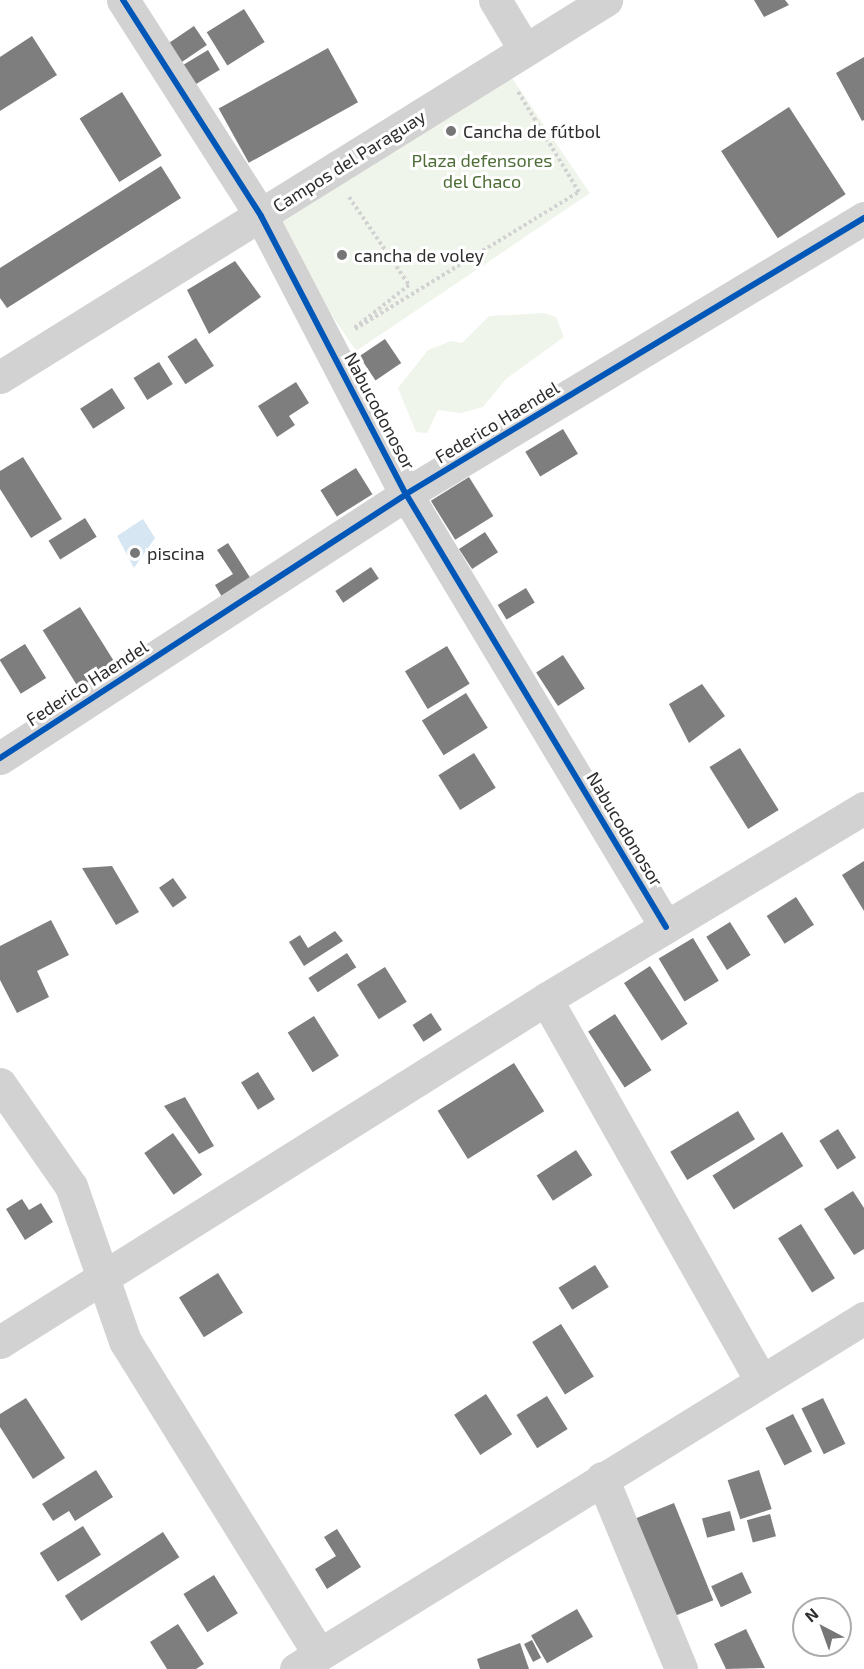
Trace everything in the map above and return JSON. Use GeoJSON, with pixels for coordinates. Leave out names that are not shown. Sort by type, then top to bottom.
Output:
{"type":"FeatureCollection","features":[{"type":"Feature","properties":{"kind":"street","name":"Nabucodonosor"},"geometry":{"type":"LineString","coordinates":[[123,0],[261,216],[406,494],[666,927]]}},
{"type":"Feature","properties":{"kind":"street"},"geometry":{"type":"LineString","coordinates":[[495,0],[525,50]]}},
{"type":"Feature","properties":{"kind":"street","name":"Campos del Paraguay"},"geometry":{"type":"LineString","coordinates":[[0,377],[606,0]]}},
{"type":"Feature","properties":{"kind":"street","name":"Federico Haendel"},"geometry":{"type":"LineString","coordinates":[[0,758],[406,494],[864,218]]}},
{"type":"Feature","properties":{"kind":"street"},"geometry":{"type":"LineString","coordinates":[[0,1342],[103,1275],[546,999],[864,808]]}},
{"type":"Feature","properties":{"kind":"street"},"geometry":{"type":"LineString","coordinates":[[546,999],[760,1379]]}},
{"type":"Feature","properties":{"kind":"street"},"geometry":{"type":"LineString","coordinates":[[5,1103],[71,1186],[103,1275],[109,1307],[125,1341],[307,1662],[760,1379],[864,1318]]}},
{"type":"Feature","properties":{"kind":"street"},"geometry":{"type":"LineString","coordinates":[[602,1478],[681,1669]]}},
{"type":"Feature","properties":{"kind":"path"},"geometry":{"type":"LineString","coordinates":[[344,190],[409,285],[344,336],[579,192],[512,82]]}},
{"type":"Feature","properties":{"kind":"green space","name":"Plaza defensores del Chaco"},"geometry":{"type":"Polygon","coordinates":[[[506,69],[590,193],[356,351],[272,227],[506,69]]]}},
{"type":"Feature","properties":{"kind":"green space"},"geometry":{"type":"Polygon","coordinates":[[[544,313],[556,317],[564,337],[506,379],[483,407],[461,413],[438,410],[427,433],[416,432],[398,388],[428,350],[451,341],[462,343],[489,316],[544,313]]]}},
{"type":"Feature","properties":{"kind":"water","name":"piscina"},"geometry":{"type":"Polygon","coordinates":[[[143,519],[155,538],[134,568],[117,536],[143,519]]]}},
{"type":"Feature","properties":{"kind":"building"},"geometry":{"type":"Polygon","coordinates":[[[754,0],[785,0],[789,5],[764,17],[754,0]]]}},
{"type":"Feature","properties":{"kind":"building"},"geometry":{"type":"Polygon","coordinates":[[[244,9],[265,42],[227,65],[207,32],[244,9]]]}},
{"type":"Feature","properties":{"kind":"building"},"geometry":{"type":"Polygon","coordinates":[[[194,26],[207,45],[180,63],[167,44],[194,26]]]}},
{"type":"Feature","properties":{"kind":"building"},"geometry":{"type":"Polygon","coordinates":[[[32,36],[57,75],[0,111],[0,57],[32,36]]]}},
{"type":"Feature","properties":{"kind":"building"},"geometry":{"type":"Polygon","coordinates":[[[328,48],[358,102],[249,163],[219,109],[328,48]]]}},
{"type":"Feature","properties":{"kind":"building"},"geometry":{"type":"Polygon","coordinates":[[[208,50],[220,70],[192,87],[180,67],[208,50]]]}},
{"type":"Feature","properties":{"kind":"building"},"geometry":{"type":"Polygon","coordinates":[[[864,57],[864,120],[862,121],[836,73],[864,57]]]}},
{"type":"Feature","properties":{"kind":"building"},"geometry":{"type":"Polygon","coordinates":[[[122,92],[162,156],[119,182],[80,118],[122,92]]]}},
{"type":"Feature","properties":{"kind":"building"},"geometry":{"type":"Polygon","coordinates":[[[789,107],[846,194],[778,238],[721,151],[789,107]]]}},
{"type":"Feature","properties":{"kind":"building"},"geometry":{"type":"Polygon","coordinates":[[[161,166],[181,198],[7,308],[0,298],[0,268],[161,166]]]}},
{"type":"Feature","properties":{"kind":"building"},"geometry":{"type":"Polygon","coordinates":[[[235,261],[261,297],[209,334],[187,290],[235,261]]]}},
{"type":"Feature","properties":{"kind":"building"},"geometry":{"type":"Polygon","coordinates":[[[196,338],[214,366],[185,384],[167,357],[196,338]]]}},
{"type":"Feature","properties":{"kind":"building"},"geometry":{"type":"Polygon","coordinates":[[[385,339],[401,363],[376,380],[359,356],[385,339]]]}},
{"type":"Feature","properties":{"kind":"building"},"geometry":{"type":"Polygon","coordinates":[[[159,362],[173,384],[147,400],[134,378],[159,362]]]}},
{"type":"Feature","properties":{"kind":"building"},"geometry":{"type":"Polygon","coordinates":[[[296,382],[309,403],[289,416],[295,425],[277,437],[258,406],[296,382]]]}},
{"type":"Feature","properties":{"kind":"building"},"geometry":{"type":"Polygon","coordinates":[[[112,388],[125,408],[93,429],[80,409],[112,388]]]}},
{"type":"Feature","properties":{"kind":"building"},"geometry":{"type":"Polygon","coordinates":[[[563,429],[578,454],[540,477],[525,452],[563,429]]]}},
{"type":"Feature","properties":{"kind":"building"},"geometry":{"type":"Polygon","coordinates":[[[23,457],[62,519],[31,538],[0,489],[0,471],[23,457]]]}},
{"type":"Feature","properties":{"kind":"building"},"geometry":{"type":"Polygon","coordinates":[[[356,468],[372,494],[337,517],[320,490],[356,468]]]}},
{"type":"Feature","properties":{"kind":"building"},"geometry":{"type":"Polygon","coordinates":[[[469,477],[493,516],[455,540],[431,501],[469,477]]]}},
{"type":"Feature","properties":{"kind":"building"},"geometry":{"type":"Polygon","coordinates":[[[85,518],[97,537],[60,559],[49,541],[85,518]]]}},
{"type":"Feature","properties":{"kind":"building"},"geometry":{"type":"Polygon","coordinates":[[[485,532],[498,552],[472,569],[459,549],[485,532]]]}},
{"type":"Feature","properties":{"kind":"building"},"geometry":{"type":"Polygon","coordinates":[[[228,543],[251,579],[222,597],[215,585],[233,574],[217,550],[228,543]]]}},
{"type":"Feature","properties":{"kind":"building"},"geometry":{"type":"Polygon","coordinates":[[[371,567],[379,579],[343,603],[335,591],[371,567]]]}},
{"type":"Feature","properties":{"kind":"building"},"geometry":{"type":"Polygon","coordinates":[[[526,588],[535,603],[506,620],[498,605],[526,588]]]}},
{"type":"Feature","properties":{"kind":"building"},"geometry":{"type":"Polygon","coordinates":[[[80,607],[117,666],[80,690],[43,630],[80,607]]]}},
{"type":"Feature","properties":{"kind":"building"},"geometry":{"type":"Polygon","coordinates":[[[25,644],[46,678],[21,694],[0,660],[25,644]]]}},
{"type":"Feature","properties":{"kind":"building"},"geometry":{"type":"Polygon","coordinates":[[[447,646],[470,684],[428,709],[405,671],[447,646]]]}},
{"type":"Feature","properties":{"kind":"building"},"geometry":{"type":"Polygon","coordinates":[[[563,655],[585,689],[558,706],[536,672],[563,655]]]}},
{"type":"Feature","properties":{"kind":"building"},"geometry":{"type":"Polygon","coordinates":[[[702,684],[725,716],[689,743],[669,704],[702,684]]]}},
{"type":"Feature","properties":{"kind":"building"},"geometry":{"type":"Polygon","coordinates":[[[466,693],[488,728],[444,755],[422,721],[466,693]]]}},
{"type":"Feature","properties":{"kind":"building"},"geometry":{"type":"Polygon","coordinates":[[[740,748],[779,810],[748,829],[709,767],[740,748]]]}},
{"type":"Feature","properties":{"kind":"building"},"geometry":{"type":"Polygon","coordinates":[[[474,753],[496,788],[460,810],[438,775],[474,753]]]}},
{"type":"Feature","properties":{"kind":"building"},"geometry":{"type":"Polygon","coordinates":[[[864,861],[864,911],[842,875],[864,861]]]}},
{"type":"Feature","properties":{"kind":"building"},"geometry":{"type":"Polygon","coordinates":[[[112,866],[139,912],[116,925],[82,868],[112,866]]]}},
{"type":"Feature","properties":{"kind":"building"},"geometry":{"type":"Polygon","coordinates":[[[173,878],[187,898],[173,907],[159,888],[173,878]]]}},
{"type":"Feature","properties":{"kind":"building"},"geometry":{"type":"Polygon","coordinates":[[[796,897],[814,925],[785,944],[767,916],[796,897]]]}},
{"type":"Feature","properties":{"kind":"building"},"geometry":{"type":"Polygon","coordinates":[[[51,920],[69,955],[37,971],[49,997],[17,1013],[0,980],[0,946],[51,920]]]}},
{"type":"Feature","properties":{"kind":"building"},"geometry":{"type":"Polygon","coordinates":[[[730,922],[751,955],[727,970],[706,937],[730,922]]]}},
{"type":"Feature","properties":{"kind":"building"},"geometry":{"type":"Polygon","coordinates":[[[335,931],[343,941],[304,966],[289,942],[300,935],[308,948],[335,931]]]}},
{"type":"Feature","properties":{"kind":"building"},"geometry":{"type":"Polygon","coordinates":[[[693,938],[719,981],[684,1001],[659,959],[693,938]]]}},
{"type":"Feature","properties":{"kind":"building"},"geometry":{"type":"Polygon","coordinates":[[[347,953],[356,967],[318,992],[308,978],[347,953]]]}},
{"type":"Feature","properties":{"kind":"building"},"geometry":{"type":"Polygon","coordinates":[[[650,966],[688,1024],[662,1041],[624,983],[650,966]]]}},
{"type":"Feature","properties":{"kind":"building"},"geometry":{"type":"Polygon","coordinates":[[[385,967],[407,1002],[379,1019],[357,984],[385,967]]]}},
{"type":"Feature","properties":{"kind":"building"},"geometry":{"type":"Polygon","coordinates":[[[431,1013],[442,1030],[423,1042],[413,1025],[431,1013]]]}},
{"type":"Feature","properties":{"kind":"building"},"geometry":{"type":"Polygon","coordinates":[[[615,1014],[651,1070],[625,1088],[588,1031],[615,1014]]]}},
{"type":"Feature","properties":{"kind":"building"},"geometry":{"type":"Polygon","coordinates":[[[314,1016],[339,1056],[313,1072],[288,1032],[314,1016]]]}},
{"type":"Feature","properties":{"kind":"building"},"geometry":{"type":"Polygon","coordinates":[[[514,1063],[544,1111],[468,1159],[438,1111],[514,1063]]]}},
{"type":"Feature","properties":{"kind":"building"},"geometry":{"type":"Polygon","coordinates":[[[258,1072],[275,1099],[258,1110],[241,1083],[258,1072]]]}},
{"type":"Feature","properties":{"kind":"building"},"geometry":{"type":"Polygon","coordinates":[[[185,1097],[214,1146],[199,1154],[164,1106],[185,1097]]]}},
{"type":"Feature","properties":{"kind":"building"},"geometry":{"type":"Polygon","coordinates":[[[738,1111],[755,1139],[687,1180],[670,1152],[738,1111]]]}},
{"type":"Feature","properties":{"kind":"building"},"geometry":{"type":"Polygon","coordinates":[[[838,1129],[856,1158],[837,1169],[819,1141],[838,1129]]]}},
{"type":"Feature","properties":{"kind":"building"},"geometry":{"type":"Polygon","coordinates":[[[782,1132],[803,1166],[734,1209],[712,1175],[782,1132]]]}},
{"type":"Feature","properties":{"kind":"building"},"geometry":{"type":"Polygon","coordinates":[[[173,1133],[202,1175],[174,1195],[144,1153],[173,1133]]]}},
{"type":"Feature","properties":{"kind":"building"},"geometry":{"type":"Polygon","coordinates":[[[576,1150],[592,1175],[553,1201],[537,1176],[576,1150]]]}},
{"type":"Feature","properties":{"kind":"building"},"geometry":{"type":"Polygon","coordinates":[[[853,1191],[864,1208],[864,1249],[854,1255],[824,1209],[853,1191]]]}},
{"type":"Feature","properties":{"kind":"building"},"geometry":{"type":"Polygon","coordinates":[[[22,1199],[29,1210],[41,1203],[53,1222],[25,1240],[6,1209],[22,1199]]]}},
{"type":"Feature","properties":{"kind":"building"},"geometry":{"type":"Polygon","coordinates":[[[801,1224],[835,1278],[812,1293],[778,1238],[801,1224]]]}},
{"type":"Feature","properties":{"kind":"building"},"geometry":{"type":"Polygon","coordinates":[[[595,1265],[609,1287],[572,1310],[559,1288],[595,1265]]]}},
{"type":"Feature","properties":{"kind":"building"},"geometry":{"type":"Polygon","coordinates":[[[218,1273],[243,1313],[204,1337],[179,1297],[218,1273]]]}},
{"type":"Feature","properties":{"kind":"building"},"geometry":{"type":"Polygon","coordinates":[[[561,1324],[594,1377],[565,1395],[532,1342],[561,1324]]]}},
{"type":"Feature","properties":{"kind":"building"},"geometry":{"type":"Polygon","coordinates":[[[486,1394],[512,1434],[480,1455],[454,1415],[486,1394]]]}},
{"type":"Feature","properties":{"kind":"building"},"geometry":{"type":"Polygon","coordinates":[[[547,1396],[568,1429],[537,1448],[516,1415],[547,1396]]]}},
{"type":"Feature","properties":{"kind":"building"},"geometry":{"type":"Polygon","coordinates":[[[26,1398],[65,1458],[33,1479],[0,1427],[0,1414],[26,1398]]]}},
{"type":"Feature","properties":{"kind":"building"},"geometry":{"type":"Polygon","coordinates":[[[823,1398],[845,1444],[824,1454],[801,1409],[823,1398]]]}},
{"type":"Feature","properties":{"kind":"building"},"geometry":{"type":"Polygon","coordinates":[[[793,1414],[812,1451],[784,1465],[765,1428],[793,1414]]]}},
{"type":"Feature","properties":{"kind":"building"},"geometry":{"type":"Polygon","coordinates":[[[96,1470],[113,1497],[75,1521],[69,1511],[53,1521],[42,1504],[96,1470]]]}},
{"type":"Feature","properties":{"kind":"building"},"geometry":{"type":"Polygon","coordinates":[[[759,1470],[772,1509],[740,1519],[728,1480],[759,1470]]]}},
{"type":"Feature","properties":{"kind":"building"},"geometry":{"type":"Polygon","coordinates":[[[674,1503],[713,1600],[666,1619],[627,1522],[674,1503]]]}},
{"type":"Feature","properties":{"kind":"building"},"geometry":{"type":"Polygon","coordinates":[[[730,1511],[735,1530],[707,1538],[702,1519],[730,1511]]]}},
{"type":"Feature","properties":{"kind":"building"},"geometry":{"type":"Polygon","coordinates":[[[770,1514],[776,1536],[753,1542],[747,1520],[770,1514]]]}},
{"type":"Feature","properties":{"kind":"building"},"geometry":{"type":"Polygon","coordinates":[[[83,1526],[101,1555],[58,1582],[40,1553],[83,1526]]]}},
{"type":"Feature","properties":{"kind":"building"},"geometry":{"type":"Polygon","coordinates":[[[337,1529],[361,1567],[327,1589],[315,1569],[336,1556],[324,1537],[337,1529]]]}},
{"type":"Feature","properties":{"kind":"building"},"geometry":{"type":"Polygon","coordinates":[[[163,1532],[179,1557],[81,1621],[65,1596],[163,1532]]]}},
{"type":"Feature","properties":{"kind":"building"},"geometry":{"type":"Polygon","coordinates":[[[742,1572],[752,1593],[721,1607],[711,1586],[742,1572]]]}},
{"type":"Feature","properties":{"kind":"building"},"geometry":{"type":"Polygon","coordinates":[[[214,1575],[238,1613],[207,1632],[183,1594],[214,1575]]]}},
{"type":"Feature","properties":{"kind":"building"},"geometry":{"type":"Polygon","coordinates":[[[577,1609],[593,1637],[547,1663],[531,1635],[577,1609]]]}},
{"type":"Feature","properties":{"kind":"building"},"geometry":{"type":"Polygon","coordinates":[[[178,1624],[204,1664],[196,1669],[167,1669],[150,1642],[178,1624]]]}},
{"type":"Feature","properties":{"kind":"building"},"geometry":{"type":"Polygon","coordinates":[[[746,1629],[765,1668],[726,1669],[714,1644],[746,1629]]]}},
{"type":"Feature","properties":{"kind":"building"},"geometry":{"type":"Polygon","coordinates":[[[532,1640],[541,1658],[533,1662],[524,1644],[532,1640]]]}},
{"type":"Feature","properties":{"kind":"building"},"geometry":{"type":"Polygon","coordinates":[[[520,1643],[529,1669],[480,1669],[477,1659],[520,1643]]]}},
{"type":"Feature","properties":{"kind":"cycle path"},"geometry":{"type":"LineString","coordinates":[[123,0],[261,216],[406,494],[666,927]]}},
{"type":"Feature","properties":{"kind":"cycle path"},"geometry":{"type":"LineString","coordinates":[[0,758],[406,494],[864,218]]}},
{"type":"Feature","properties":{"kind":"place","name":"Cancha de fútbol"},"geometry":{"type":"Point","coordinates":[451,131]}},
{"type":"Feature","properties":{"kind":"place","name":"cancha de voley"},"geometry":{"type":"Point","coordinates":[342,255]}},
{"type":"Feature","properties":{"kind":"place","name":"piscina"},"geometry":{"type":"Point","coordinates":[135,553]}}]}
